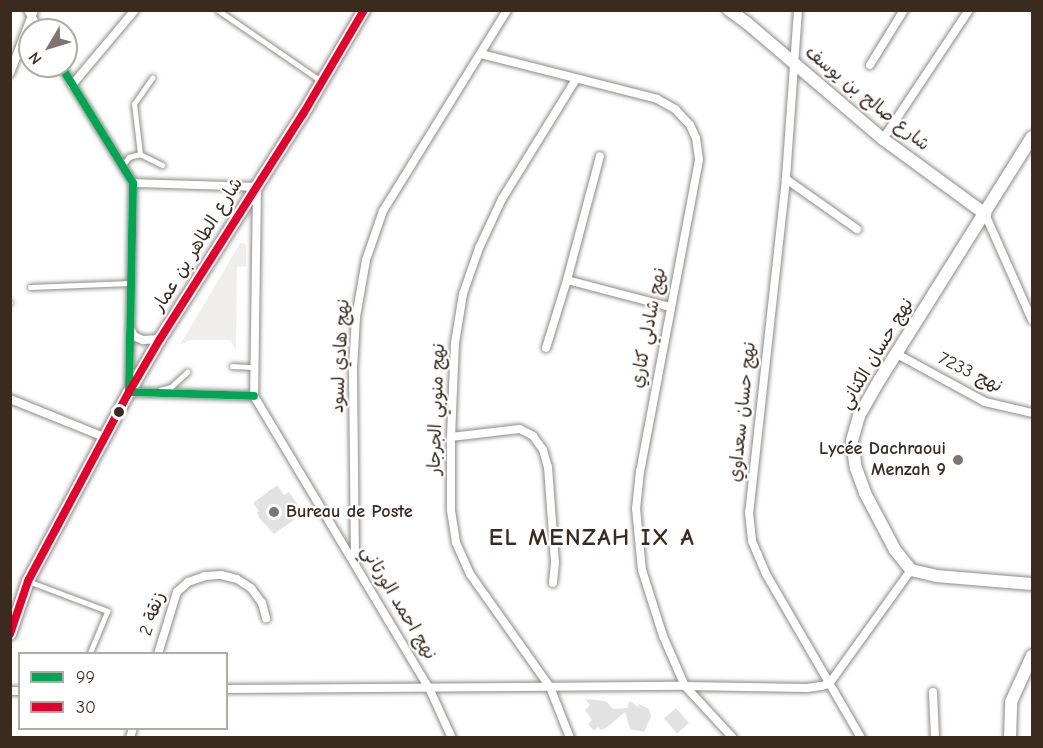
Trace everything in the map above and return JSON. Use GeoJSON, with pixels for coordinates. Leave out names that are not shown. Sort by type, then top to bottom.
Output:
{"type":"FeatureCollection","features":[{"type":"Feature","properties":{"kind":"street"},"geometry":{"type":"LineString","coordinates":[[72,85],[135,10]]}},
{"type":"Feature","properties":{"kind":"street","name":"شارع الطاهر بن عمار"},"geometry":{"type":"LineString","coordinates":[[10,634],[28,581],[104,436],[160,339],[257,187],[364,10]]}},
{"type":"Feature","properties":{"kind":"street","name":"نهج هادي لسود"},"geometry":{"type":"LineString","coordinates":[[355,562],[353,369],[356,317],[366,260],[383,211],[507,10]]}},
{"type":"Feature","properties":{"kind":"street","name":"شارع صالح بن يوسف"},"geometry":{"type":"LineString","coordinates":[[729,10],[883,139],[985,214]]}},
{"type":"Feature","properties":{"kind":"street","name":"نهج حسان سعداوي"},"geometry":{"type":"LineString","coordinates":[[798,10],[786,179],[749,512],[752,541],[766,574],[861,738]]}},
{"type":"Feature","properties":{"kind":"street"},"geometry":{"type":"LineString","coordinates":[[870,64],[904,10]]}},
{"type":"Feature","properties":{"kind":"street"},"geometry":{"type":"LineString","coordinates":[[883,139],[969,10]]}},
{"type":"Feature","properties":{"kind":"street"},"geometry":{"type":"LineString","coordinates":[[10,73],[31,13]]}},
{"type":"Feature","properties":{"kind":"street","name":"نهج شادلي كتاري"},"geometry":{"type":"LineString","coordinates":[[480,54],[657,99],[675,109],[690,125],[696,138],[699,160],[640,471],[636,508],[642,570],[650,600],[686,686],[733,738]]}},
{"type":"Feature","properties":{"kind":"street"},"geometry":{"type":"LineString","coordinates":[[68,78],[133,183],[129,392],[254,396],[257,187],[133,183]]}},
{"type":"Feature","properties":{"kind":"street","name":"نهج منوبي الجرجار"},"geometry":{"type":"LineString","coordinates":[[570,738],[550,687],[470,574],[456,542],[451,509],[451,437],[455,343],[463,294],[476,257],[502,199],[576,79]]}},
{"type":"Feature","properties":{"kind":"street","name":"نهج حسان الكناني"},"geometry":{"type":"LineString","coordinates":[[911,570],[903,563],[865,493],[853,455],[854,430],[897,354],[1032,137]]}},
{"type":"Feature","properties":{"kind":"street"},"geometry":{"type":"LineString","coordinates":[[546,348],[567,280],[600,156]]}},
{"type":"Feature","properties":{"kind":"street"},"geometry":{"type":"LineString","coordinates":[[786,179],[857,229]]}},
{"type":"Feature","properties":{"kind":"street"},"geometry":{"type":"LineString","coordinates":[[985,214],[1032,318]]}},
{"type":"Feature","properties":{"kind":"street"},"geometry":{"type":"LineString","coordinates":[[567,280],[670,307]]}},
{"type":"Feature","properties":{"kind":"street"},"geometry":{"type":"LineString","coordinates":[[129,328],[134,336],[143,340],[160,339]]}},
{"type":"Feature","properties":{"kind":"street","name":"نهج 7233"},"geometry":{"type":"LineString","coordinates":[[897,354],[985,402],[1032,413]]}},
{"type":"Feature","properties":{"kind":"street","name":"نهج احمد الورتاني"},"geometry":{"type":"LineString","coordinates":[[254,396],[429,688],[452,738]]}},
{"type":"Feature","properties":{"kind":"street"},"geometry":{"type":"LineString","coordinates":[[10,399],[104,436]]}},
{"type":"Feature","properties":{"kind":"street"},"geometry":{"type":"LineString","coordinates":[[451,437],[519,429],[533,436],[543,450],[548,467],[551,503],[555,562],[553,584]]}},
{"type":"Feature","properties":{"kind":"street"},"geometry":{"type":"LineString","coordinates":[[228,689],[686,686],[807,688],[829,684],[883,605],[911,570],[936,576],[1032,584]]}},
{"type":"Feature","properties":{"kind":"street","name":"زنقة 2"},"geometry":{"type":"LineString","coordinates":[[159,652],[177,592],[188,582],[205,576],[221,575],[237,579],[251,588],[262,603],[266,618]]}},
{"type":"Feature","properties":{"kind":"street"},"geometry":{"type":"LineString","coordinates":[[1010,738],[1011,702],[1032,656]]}},
{"type":"Feature","properties":{"kind":"street"},"geometry":{"type":"LineString","coordinates":[[933,692],[935,738]]}},
{"type":"Feature","properties":{"kind":"lane"},"geometry":{"type":"LineString","coordinates":[[218,10],[322,81]]}},
{"type":"Feature","properties":{"kind":"lane"},"geometry":{"type":"LineString","coordinates":[[140,154],[134,104],[152,78]]}},
{"type":"Feature","properties":{"kind":"lane"},"geometry":{"type":"LineString","coordinates":[[122,166],[129,158],[140,154],[164,165]]}},
{"type":"Feature","properties":{"kind":"lane"},"geometry":{"type":"LineString","coordinates":[[30,287],[130,283]]}},
{"type":"Feature","properties":{"kind":"lane"},"geometry":{"type":"LineString","coordinates":[[232,366],[254,367]]}},
{"type":"Feature","properties":{"kind":"lane"},"geometry":{"type":"LineString","coordinates":[[154,392],[171,387],[186,372]]}},
{"type":"Feature","properties":{"kind":"lane"},"geometry":{"type":"LineString","coordinates":[[28,581],[108,611],[91,652]]}},
{"type":"Feature","properties":{"kind":"shaded area"},"geometry":{"type":"Polygon","coordinates":[[[240,243],[246,244],[246,266],[237,267],[236,351],[230,340],[190,340],[180,345],[240,243]]]}},
{"type":"Feature","properties":{"kind":"building"},"geometry":{"type":"Polygon","coordinates":[[[277,485],[284,495],[289,492],[298,505],[292,509],[294,512],[291,514],[295,519],[274,534],[259,518],[257,512],[259,511],[253,503],[277,485]]]}},
{"type":"Feature","properties":{"kind":"building"},"geometry":{"type":"Polygon","coordinates":[[[585,699],[606,701],[613,709],[627,708],[630,701],[638,707],[639,704],[649,709],[651,717],[644,732],[630,729],[625,712],[606,728],[601,730],[598,727],[594,731],[588,724],[592,720],[585,710],[590,705],[585,699]]]}},
{"type":"Feature","properties":{"kind":"building"},"geometry":{"type":"Polygon","coordinates":[[[676,708],[689,723],[677,734],[664,718],[676,708]]]}},
{"type":"Feature","properties":{"kind":"transit line","name":"30"},"geometry":{"type":"LineString","coordinates":[[10,634],[28,581],[129,392],[160,339],[303,114],[364,10]]}},
{"type":"Feature","properties":{"kind":"transit line","name":"99"},"geometry":{"type":"LineString","coordinates":[[68,78],[133,183],[129,392],[254,396]]}},
{"type":"Feature","properties":{"kind":"place","name":"Lycée Dachraoui Menzah 9"},"geometry":{"type":"Point","coordinates":[958,460]}},
{"type":"Feature","properties":{"kind":"place","name":"Bureau de Poste"},"geometry":{"type":"Point","coordinates":[274,512]}},
{"type":"Feature","properties":{"kind":"district","name":"EL MENZAH IX A"},"geometry":{"type":"Point","coordinates":[592,538]}}]}
